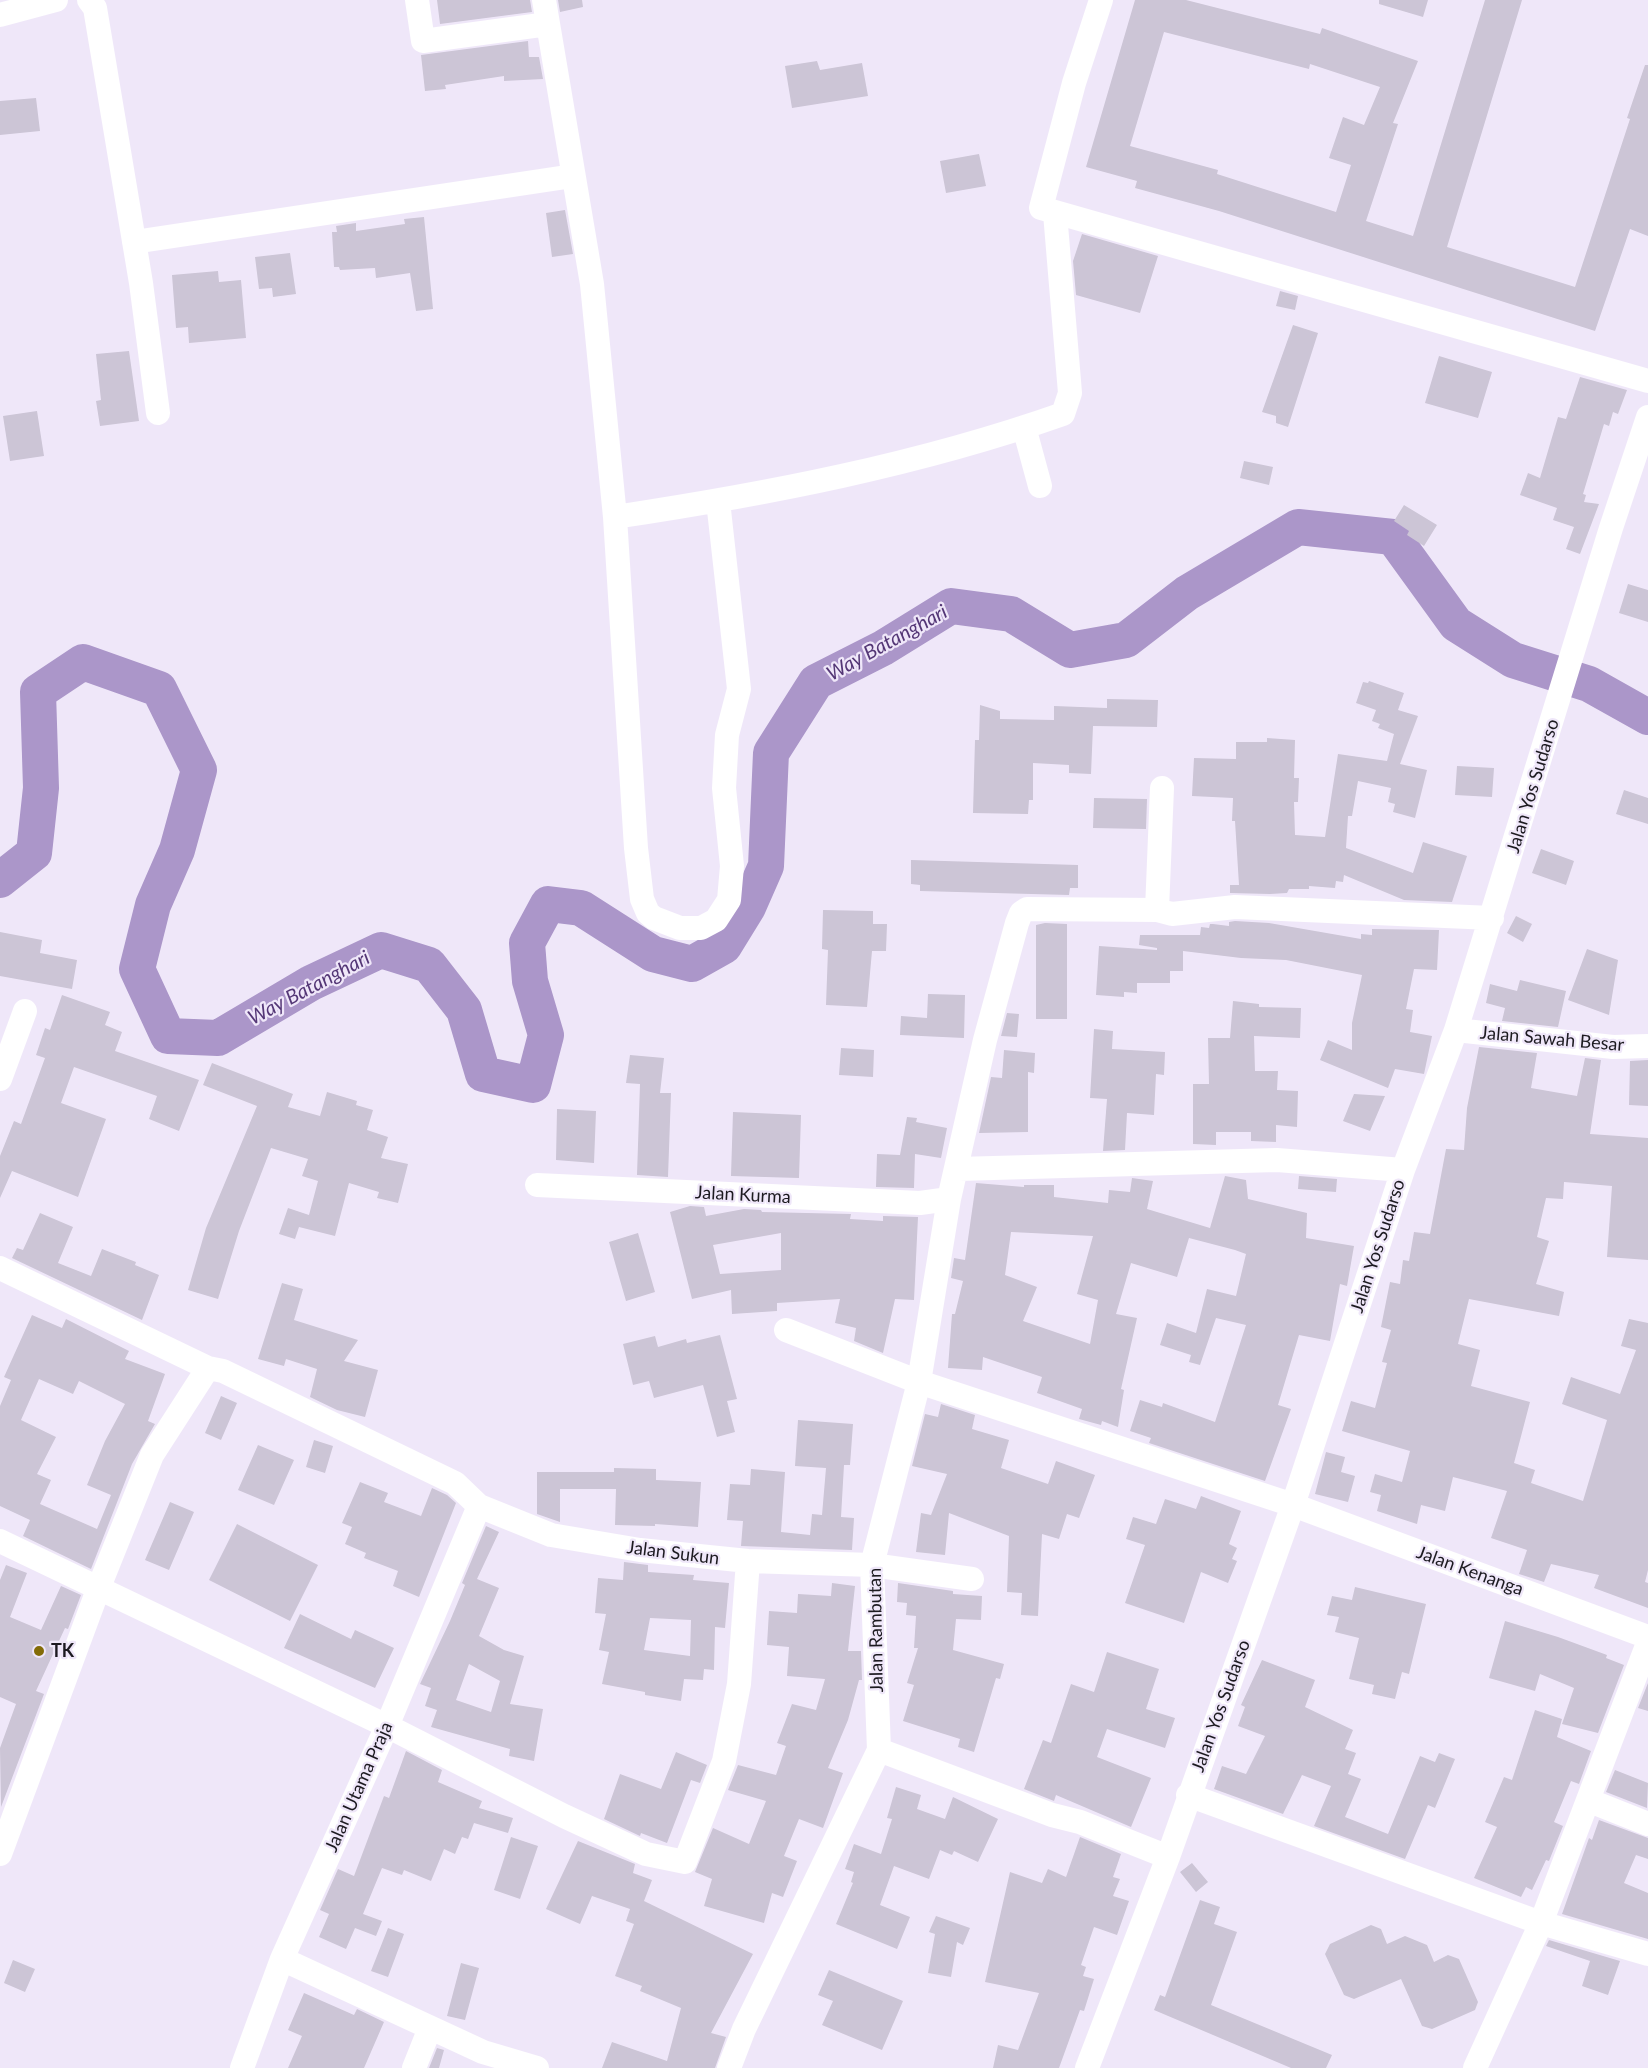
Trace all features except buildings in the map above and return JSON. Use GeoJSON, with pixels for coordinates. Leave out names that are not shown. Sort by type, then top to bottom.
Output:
{"type":"FeatureCollection","features":[{"type":"Feature","properties":{"kind":"street"},"geometry":{"type":"LineString","coordinates":[[6,9],[56,0]]}},
{"type":"Feature","properties":{"kind":"street"},"geometry":{"type":"LineString","coordinates":[[89,0],[95,8],[134,242],[158,413]]}},
{"type":"Feature","properties":{"kind":"street"},"geometry":{"type":"LineString","coordinates":[[417,0],[423,41],[548,24]]}},
{"type":"Feature","properties":{"kind":"street"},"geometry":{"type":"LineString","coordinates":[[544,0],[592,284],[615,517],[636,848],[642,899],[648,913],[654,918],[680,928],[701,928],[716,920],[729,900],[732,866],[724,788],[727,735],[739,689],[718,501]]}},
{"type":"Feature","properties":{"kind":"street"},"geometry":{"type":"LineString","coordinates":[[1101,0],[1041,208],[1648,381]]}},
{"type":"Feature","properties":{"kind":"street"},"geometry":{"type":"LineString","coordinates":[[134,242],[573,176]]}},
{"type":"Feature","properties":{"kind":"street"},"geometry":{"type":"LineString","coordinates":[[615,517],[718,501],[865,472],[1063,414],[1070,393],[1055,213]]}},
{"type":"Feature","properties":{"kind":"street","name":"Jalan Yos Sudarso"},"geometry":{"type":"LineString","coordinates":[[1087,2068],[1168,1857],[1293,1505],[1403,1170],[1456,1030],[1648,417]]}},
{"type":"Feature","properties":{"kind":"street"},"geometry":{"type":"LineString","coordinates":[[1024,427],[1040,486]]}},
{"type":"Feature","properties":{"kind":"street"},"geometry":{"type":"LineString","coordinates":[[1162,788],[1157,910],[1172,914],[1235,907],[1492,918]]}},
{"type":"Feature","properties":{"kind":"street","name":"Jalan Rambutan"},"geometry":{"type":"LineString","coordinates":[[729,2068],[744,2029],[879,1750],[872,1565],[918,1382],[950,1199],[985,1040],[1021,912],[1027,909],[1157,910]]}},
{"type":"Feature","properties":{"kind":"street"},"geometry":{"type":"LineString","coordinates":[[0,1079],[25,1011]]}},
{"type":"Feature","properties":{"kind":"street","name":"Jalan Sawah Besar"},"geometry":{"type":"LineString","coordinates":[[1456,1030],[1613,1047],[1648,1046]]}},
{"type":"Feature","properties":{"kind":"street"},"geometry":{"type":"LineString","coordinates":[[958,1169],[1277,1160],[1403,1170]]}},
{"type":"Feature","properties":{"kind":"street","name":"Jalan Kurma"},"geometry":{"type":"LineString","coordinates":[[537,1185],[920,1203],[950,1199]]}},
{"type":"Feature","properties":{"kind":"street"},"geometry":{"type":"LineString","coordinates":[[0,1268],[208,1368],[223,1371],[455,1483],[479,1506]]}},
{"type":"Feature","properties":{"kind":"street","name":"Jalan Kenanga"},"geometry":{"type":"LineString","coordinates":[[786,1330],[918,1382],[1293,1505],[1648,1637]]}},
{"type":"Feature","properties":{"kind":"street"},"geometry":{"type":"LineString","coordinates":[[0,1854],[99,1587],[152,1455],[208,1368]]}},
{"type":"Feature","properties":{"kind":"street","name":"Jalan Sukun"},"geometry":{"type":"LineString","coordinates":[[479,1506],[552,1535],[640,1550],[748,1561],[872,1565],[972,1579]]}},
{"type":"Feature","properties":{"kind":"street","name":"Jalan Utama Praja"},"geometry":{"type":"LineString","coordinates":[[242,2068],[282,1959],[387,1726],[479,1506]]}},
{"type":"Feature","properties":{"kind":"street"},"geometry":{"type":"LineString","coordinates":[[0,1541],[387,1726],[564,1816],[646,1854],[685,1862],[724,1761],[739,1684],[748,1561]]}},
{"type":"Feature","properties":{"kind":"street"},"geometry":{"type":"LineString","coordinates":[[1475,2068],[1541,1923],[1590,1801],[1648,1643]]}},
{"type":"Feature","properties":{"kind":"street"},"geometry":{"type":"LineString","coordinates":[[879,1750],[1052,1815],[1080,1822],[1168,1857]]}},
{"type":"Feature","properties":{"kind":"street"},"geometry":{"type":"LineString","coordinates":[[1188,1796],[1541,1923],[1648,1954]]}},
{"type":"Feature","properties":{"kind":"street"},"geometry":{"type":"LineString","coordinates":[[1590,1801],[1648,1824]]}},
{"type":"Feature","properties":{"kind":"street"},"geometry":{"type":"LineString","coordinates":[[282,1959],[483,2052],[537,2068]]}},
{"type":"Feature","properties":{"kind":"street"},"geometry":{"type":"LineString","coordinates":[[414,2068],[430,2028]]}},
{"type":"Feature","properties":{"kind":"waterway","name":"Way Batanghari"},"geometry":{"type":"LineString","coordinates":[[0,880],[34,853],[41,788],[38,692],[83,662],[159,689],[199,770],[177,850],[153,905],[137,969],[168,1036],[218,1038],[311,983],[381,950],[429,965],[464,1010],[483,1074],[533,1085],[546,1035],[530,981],[527,943],[548,904],[581,908],[653,954],[692,964],[724,946],[748,907],[766,866],[771,753],[816,682],[883,648],[951,606],[1011,614],[1070,650],[1126,640],[1187,593],[1298,527],[1393,537],[1456,624],[1513,660],[1589,684],[1648,717]]}},
{"type":"Feature","properties":{"kind":"place","name":"TK"},"geometry":{"type":"Point","coordinates":[39,1651]}}]}
